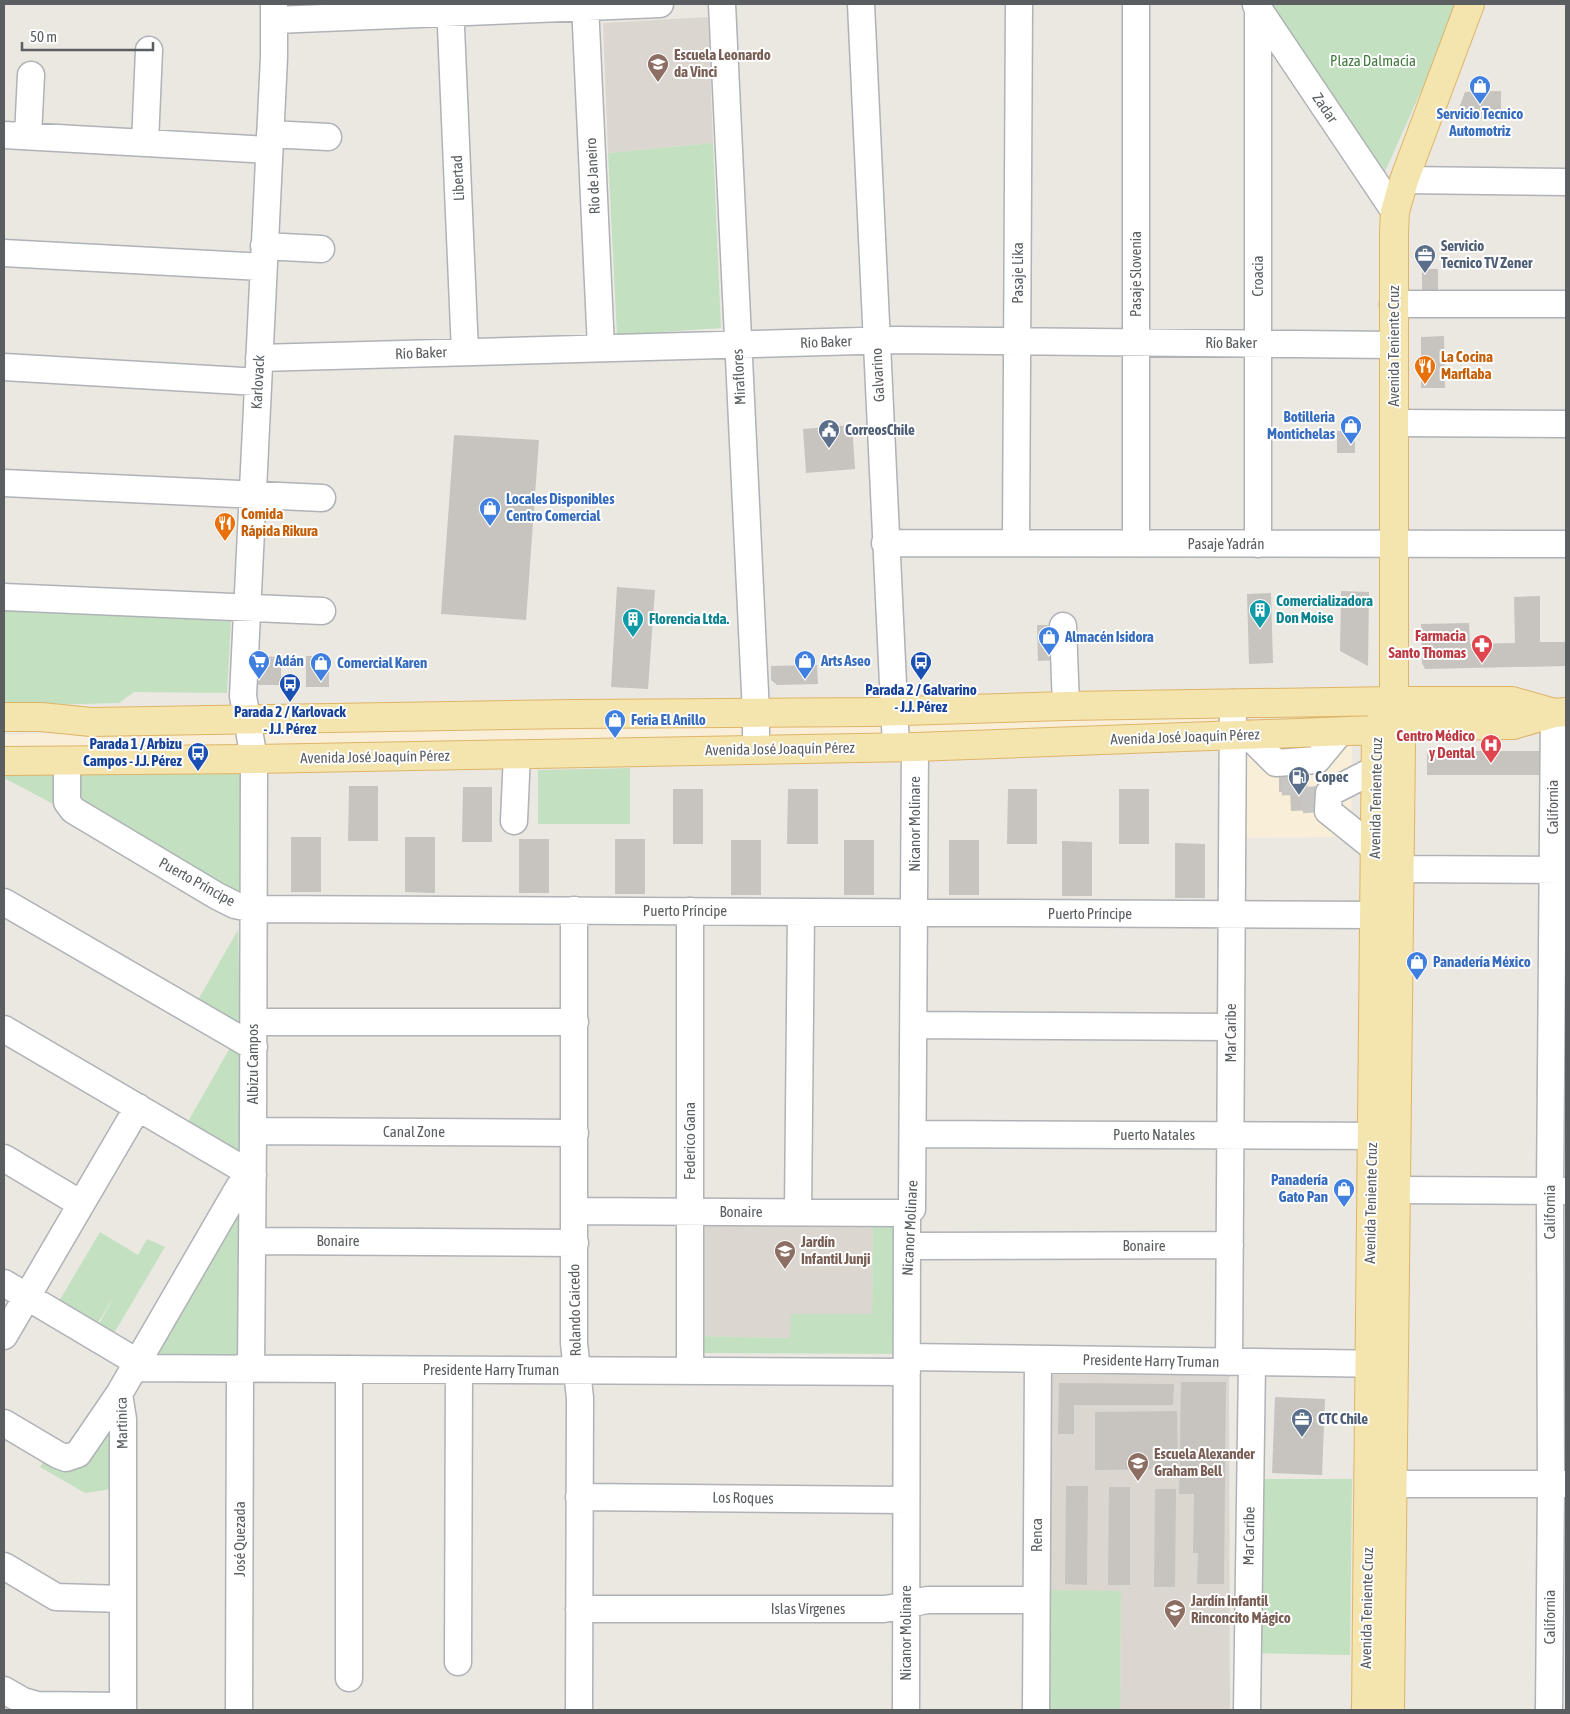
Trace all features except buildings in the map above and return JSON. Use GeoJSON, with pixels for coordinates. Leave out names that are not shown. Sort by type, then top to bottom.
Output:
{"type":"FeatureCollection","features":[{"type":"Feature","properties":{"kind":"main road","name":"Avenida Teniente Cruz"},"geometry":{"type":"LineString","coordinates":[[1390,1710],[1393,1484],[1382,1364],[1384,1136],[1400,869],[1390,719],[1394,544],[1393,304],[1395,212],[1404,180],[1470,4]]}},
{"type":"Feature","properties":{"kind":"main road","name":"Avenida José Joaquín Pérez"},"geometry":{"type":"LineString","coordinates":[[4,761],[254,759],[906,747],[1341,731],[1390,719],[1512,701],[1560,713]]}},
{"type":"Feature","properties":{"kind":"main road","name":"Avenida José Joaquín Pérez"},"geometry":{"type":"LineString","coordinates":[[4,717],[84,722],[895,711],[1233,703],[1390,719]]}},
{"type":"Feature","properties":{"kind":"main road"},"geometry":{"type":"LineString","coordinates":[[574,714],[574,753]]}},
{"type":"Feature","properties":{"kind":"main road","name":"Avenida Teniente Cruz"},"geometry":{"type":"LineString","coordinates":[[1366,1710],[1382,1364],[1396,1190],[1384,1136],[1374,915],[1376,769],[1390,719]]}},
{"type":"Feature","properties":{"kind":"main road"},"geometry":{"type":"LineString","coordinates":[[4,730],[65,727],[84,722]]}},
{"type":"Feature","properties":{"kind":"street"},"geometry":{"type":"LineString","coordinates":[[274,12],[660,4]]}},
{"type":"Feature","properties":{"kind":"street","name":"Miraflores"},"geometry":{"type":"LineString","coordinates":[[722,4],[756,713],[756,750]]}},
{"type":"Feature","properties":{"kind":"street","name":"Galvarino"},"geometry":{"type":"LineString","coordinates":[[861,4],[885,543],[895,711],[906,747]]}},
{"type":"Feature","properties":{"kind":"street","name":"Pasaje Lika"},"geometry":{"type":"LineString","coordinates":[[1016,543],[1020,4]]}},
{"type":"Feature","properties":{"kind":"street","name":"Pasaje Slovenia"},"geometry":{"type":"LineString","coordinates":[[1136,4],[1136,543]]}},
{"type":"Feature","properties":{"kind":"street","name":"Río de Janeiro"},"geometry":{"type":"LineString","coordinates":[[585,5],[601,348]]}},
{"type":"Feature","properties":{"kind":"street","name":"Zadar"},"geometry":{"type":"LineString","coordinates":[[1257,6],[1395,212]]}},
{"type":"Feature","properties":{"kind":"street","name":"Croacia"},"geometry":{"type":"LineString","coordinates":[[1257,6],[1258,544]]}},
{"type":"Feature","properties":{"kind":"street","name":"Libertad"},"geometry":{"type":"LineString","coordinates":[[450,8],[466,352]]}},
{"type":"Feature","properties":{"kind":"street","name":"Karlovack"},"geometry":{"type":"LineString","coordinates":[[254,759],[243,696],[270,142],[274,12]]}},
{"type":"Feature","properties":{"kind":"street"},"geometry":{"type":"LineString","coordinates":[[145,143],[149,50]]}},
{"type":"Feature","properties":{"kind":"street"},"geometry":{"type":"LineString","coordinates":[[31,75],[16,136],[145,143],[270,142],[328,137]]}},
{"type":"Feature","properties":{"kind":"street"},"geometry":{"type":"LineString","coordinates":[[1404,180],[1566,182]]}},
{"type":"Feature","properties":{"kind":"street"},"geometry":{"type":"LineString","coordinates":[[4,252],[264,257],[321,249]]}},
{"type":"Feature","properties":{"kind":"street"},"geometry":{"type":"LineString","coordinates":[[1393,304],[1566,304]]}},
{"type":"Feature","properties":{"kind":"street","name":"Río Baker"},"geometry":{"type":"LineString","coordinates":[[4,367],[258,370],[466,352],[876,340],[1393,344]]}},
{"type":"Feature","properties":{"kind":"street"},"geometry":{"type":"LineString","coordinates":[[1394,423],[1566,424]]}},
{"type":"Feature","properties":{"kind":"street"},"geometry":{"type":"LineString","coordinates":[[4,483],[322,498]]}},
{"type":"Feature","properties":{"kind":"street","name":"Pasaje Yadrán"},"geometry":{"type":"LineString","coordinates":[[885,543],[1566,544]]}},
{"type":"Feature","properties":{"kind":"street"},"geometry":{"type":"LineString","coordinates":[[4,597],[322,611]]}},
{"type":"Feature","properties":{"kind":"street"},"geometry":{"type":"LineString","coordinates":[[1063,626],[1066,706]]}},
{"type":"Feature","properties":{"kind":"street","name":"Mar Caribe"},"geometry":{"type":"LineString","coordinates":[[1233,703],[1240,734],[1232,914],[1230,1246],[1240,1362],[1247,1710]]}},
{"type":"Feature","properties":{"kind":"street","name":"California"},"geometry":{"type":"LineString","coordinates":[[1549,1710],[1559,1484],[1560,713]]}},
{"type":"Feature","properties":{"kind":"street"},"geometry":{"type":"LineString","coordinates":[[1240,734],[1276,763],[1294,765],[1317,760],[1341,731]]}},
{"type":"Feature","properties":{"kind":"street","name":"Nicanor Molinare"},"geometry":{"type":"LineString","coordinates":[[906,747],[914,912],[912,1209],[908,1213],[906,1710]]}},
{"type":"Feature","properties":{"kind":"street"},"geometry":{"type":"LineString","coordinates":[[514,821],[517,754]]}},
{"type":"Feature","properties":{"kind":"street","name":"Albizu Campos"},"geometry":{"type":"LineString","coordinates":[[245,1368],[252,1240],[253,1175],[254,759]]}},
{"type":"Feature","properties":{"kind":"street","name":"Puerto Príncipe"},"geometry":{"type":"LineString","coordinates":[[67,761],[67,802],[73,810],[217,896],[235,905],[254,909],[1374,915]]}},
{"type":"Feature","properties":{"kind":"street"},"geometry":{"type":"LineString","coordinates":[[1376,769],[1328,793],[1323,799],[1328,811],[1400,869],[1559,870]]}},
{"type":"Feature","properties":{"kind":"street"},"geometry":{"type":"LineString","coordinates":[[4,902],[254,1035],[575,1022]]}},
{"type":"Feature","properties":{"kind":"street","name":"Rolando Caicedo"},"geometry":{"type":"LineString","coordinates":[[574,910],[574,1342],[580,1398],[579,1710]]}},
{"type":"Feature","properties":{"kind":"street","name":"Federico Gana"},"geometry":{"type":"LineString","coordinates":[[690,911],[690,1371]]}},
{"type":"Feature","properties":{"kind":"street"},"geometry":{"type":"LineString","coordinates":[[798,1212],[800,912]]}},
{"type":"Feature","properties":{"kind":"street"},"geometry":{"type":"LineString","coordinates":[[914,1025],[1231,1027]]}},
{"type":"Feature","properties":{"kind":"street"},"geometry":{"type":"LineString","coordinates":[[4,1028],[253,1175]]}},
{"type":"Feature","properties":{"kind":"street"},"geometry":{"type":"LineString","coordinates":[[4,1336],[138,1107]]}},
{"type":"Feature","properties":{"kind":"street","name":"Canal Zone"},"geometry":{"type":"LineString","coordinates":[[253,1131],[575,1133]]}},
{"type":"Feature","properties":{"kind":"street","name":"Puerto Natales"},"geometry":{"type":"LineString","coordinates":[[913,1134],[1384,1136]]}},
{"type":"Feature","properties":{"kind":"street"},"geometry":{"type":"LineString","coordinates":[[4,1158],[81,1204]]}},
{"type":"Feature","properties":{"kind":"street","name":"Martinica"},"geometry":{"type":"LineString","coordinates":[[123,1708],[123,1419],[119,1394],[239,1187],[253,1175]]}},
{"type":"Feature","properties":{"kind":"street"},"geometry":{"type":"LineString","coordinates":[[1396,1190],[1558,1191]]}},
{"type":"Feature","properties":{"kind":"street","name":"Bonaire"},"geometry":{"type":"LineString","coordinates":[[575,1211],[908,1213]]}},
{"type":"Feature","properties":{"kind":"street","name":"Bonaire"},"geometry":{"type":"LineString","coordinates":[[252,1240],[575,1243]]}},
{"type":"Feature","properties":{"kind":"street","name":"Bonaire"},"geometry":{"type":"LineString","coordinates":[[908,1246],[1230,1246]]}},
{"type":"Feature","properties":{"kind":"street"},"geometry":{"type":"LineString","coordinates":[[4,1283],[136,1365]]}},
{"type":"Feature","properties":{"kind":"street","name":"Presidente Harry Truman"},"geometry":{"type":"LineString","coordinates":[[136,1365],[245,1368],[690,1371],[1038,1359],[1382,1364]]}},
{"type":"Feature","properties":{"kind":"street","name":"Renca"},"geometry":{"type":"LineString","coordinates":[[1036,1710],[1038,1359]]}},
{"type":"Feature","properties":{"kind":"street","name":"José Quezada"},"geometry":{"type":"LineString","coordinates":[[239,1710],[245,1368]]}},
{"type":"Feature","properties":{"kind":"street"},"geometry":{"type":"LineString","coordinates":[[349,1369],[349,1678]]}},
{"type":"Feature","properties":{"kind":"street"},"geometry":{"type":"LineString","coordinates":[[458,1662],[459,1370]]}},
{"type":"Feature","properties":{"kind":"street"},"geometry":{"type":"LineString","coordinates":[[4,1423],[58,1455],[66,1458],[73,1457],[83,1449],[119,1394]]}},
{"type":"Feature","properties":{"kind":"street"},"geometry":{"type":"LineString","coordinates":[[1393,1484],[1559,1484]]}},
{"type":"Feature","properties":{"kind":"street","name":"Los Roques"},"geometry":{"type":"LineString","coordinates":[[579,1497],[906,1500]]}},
{"type":"Feature","properties":{"kind":"street"},"geometry":{"type":"LineString","coordinates":[[4,1566],[56,1597],[123,1599]]}},
{"type":"Feature","properties":{"kind":"street","name":"Islas Vírgenes"},"geometry":{"type":"LineString","coordinates":[[579,1610],[883,1609],[928,1600],[1036,1600]]}},
{"type":"Feature","properties":{"kind":"street"},"geometry":{"type":"LineString","coordinates":[[4,1690],[23,1701],[37,1705],[123,1708]]}},
{"type":"Feature","properties":{"kind":"shaded area","name":"Escuela Leonardo da Vinci"},"geometry":{"type":"Polygon","coordinates":[[[708,17],[713,143],[608,153],[603,23],[708,17]]]}},
{"type":"Feature","properties":{"kind":"shaded area","name":"Feria El Anillo"},"geometry":{"type":"Polygon","coordinates":[[[1225,709],[1226,744],[4,774],[4,735],[314,725],[1225,709]]]}},
{"type":"Feature","properties":{"kind":"shaded area"},"geometry":{"type":"Polygon","coordinates":[[[1245,743],[1352,744],[1351,837],[1244,838],[1245,743]]]}},
{"type":"Feature","properties":{"kind":"shaded area","name":"Jardín Infantil Junji"},"geometry":{"type":"Polygon","coordinates":[[[698,1225],[873,1227],[872,1314],[791,1314],[791,1338],[699,1336],[698,1225]]]}},
{"type":"Feature","properties":{"kind":"shaded area","name":"Escuela Alexander Graham Bell"},"geometry":{"type":"Polygon","coordinates":[[[1047,1372],[1229,1374],[1230,1710],[1120,1710],[1121,1592],[1045,1590],[1047,1372]]]}},
{"type":"Feature","properties":{"kind":"green space","name":"Plaza Dalmacia"},"geometry":{"type":"Polygon","coordinates":[[[1271,4],[1460,4],[1383,176],[1269,8],[1271,4]]]}},
{"type":"Feature","properties":{"kind":"green space"},"geometry":{"type":"Polygon","coordinates":[[[713,143],[721,328],[617,335],[608,153],[713,143]]]}},
{"type":"Feature","properties":{"kind":"green space"},"geometry":{"type":"Polygon","coordinates":[[[4,609],[231,621],[227,693],[134,692],[119,703],[4,706],[4,609]]]}},
{"type":"Feature","properties":{"kind":"green space"},"geometry":{"type":"Polygon","coordinates":[[[630,768],[630,824],[538,824],[538,770],[630,768]]]}},
{"type":"Feature","properties":{"kind":"green space"},"geometry":{"type":"Polygon","coordinates":[[[242,769],[245,896],[75,804],[75,775],[242,769]]]}},
{"type":"Feature","properties":{"kind":"green space"},"geometry":{"type":"Polygon","coordinates":[[[60,771],[61,808],[4,778],[4,776],[60,771]]]}},
{"type":"Feature","properties":{"kind":"green space"},"geometry":{"type":"Polygon","coordinates":[[[238,930],[241,1030],[195,1005],[238,930]]]}},
{"type":"Feature","properties":{"kind":"green space"},"geometry":{"type":"Polygon","coordinates":[[[231,1046],[244,1051],[241,1155],[186,1125],[231,1046]]]}},
{"type":"Feature","properties":{"kind":"green space"},"geometry":{"type":"Polygon","coordinates":[[[241,1208],[240,1360],[164,1358],[158,1352],[241,1208]]]}},
{"type":"Feature","properties":{"kind":"green space"},"geometry":{"type":"Polygon","coordinates":[[[873,1227],[897,1227],[896,1354],[698,1353],[699,1336],[790,1338],[791,1314],[872,1314],[873,1227]]]}},
{"type":"Feature","properties":{"kind":"green space"},"geometry":{"type":"Polygon","coordinates":[[[100,1232],[138,1255],[147,1239],[165,1247],[110,1340],[95,1331],[114,1297],[96,1326],[58,1303],[100,1232]]]}},
{"type":"Feature","properties":{"kind":"green space"},"geometry":{"type":"Polygon","coordinates":[[[110,1433],[112,1489],[85,1493],[40,1467],[45,1459],[72,1470],[86,1466],[110,1433]]]}},
{"type":"Feature","properties":{"kind":"green space"},"geometry":{"type":"Polygon","coordinates":[[[1252,1479],[1352,1479],[1350,1655],[1249,1653],[1252,1479]]]}},
{"type":"Feature","properties":{"kind":"green space"},"geometry":{"type":"Polygon","coordinates":[[[1045,1590],[1121,1591],[1120,1710],[1043,1710],[1045,1590]]]}},
{"type":"Feature","properties":{"kind":"tunnel"},"geometry":{"type":"LineString","coordinates":[[1294,769],[1295,801],[1318,799]]}},
{"type":"Feature","properties":{"kind":"place","name":"Escuela Leonardo da Vinci"},"geometry":{"type":"Point","coordinates":[658,83]}},
{"type":"Feature","properties":{"kind":"place","name":"Servicio Tecnico Automotriz"},"geometry":{"type":"Point","coordinates":[1480,105]}},
{"type":"Feature","properties":{"kind":"place","name":"Servicio Tecnico TV Zener"},"geometry":{"type":"Point","coordinates":[1425,274]}},
{"type":"Feature","properties":{"kind":"place","name":"La Cocina Marflaba"},"geometry":{"type":"Point","coordinates":[1425,385]}},
{"type":"Feature","properties":{"kind":"place","name":"Botilleria Montichelas"},"geometry":{"type":"Point","coordinates":[1351,445]}},
{"type":"Feature","properties":{"kind":"place","name":"CorreosChile"},"geometry":{"type":"Point","coordinates":[829,449]}},
{"type":"Feature","properties":{"kind":"place","name":"Locales Disponibles Centro Comercial"},"geometry":{"type":"Point","coordinates":[490,527]}},
{"type":"Feature","properties":{"kind":"place","name":"Comida Rápida Rikura"},"geometry":{"type":"Point","coordinates":[225,542]}},
{"type":"Feature","properties":{"kind":"place","name":"Comercializadora Don Moise"},"geometry":{"type":"Point","coordinates":[1260,629]}},
{"type":"Feature","properties":{"kind":"place","name":"Florencia Ltda."},"geometry":{"type":"Point","coordinates":[633,638]}},
{"type":"Feature","properties":{"kind":"place","name":"Almacén Isidora"},"geometry":{"type":"Point","coordinates":[1049,656]}},
{"type":"Feature","properties":{"kind":"place","name":"Farmacia Santo Thomas"},"geometry":{"type":"Point","coordinates":[1482,664]}},
{"type":"Feature","properties":{"kind":"place","name":"Adán"},"geometry":{"type":"Point","coordinates":[259,680]}},
{"type":"Feature","properties":{"kind":"place","name":"Arts Aseo"},"geometry":{"type":"Point","coordinates":[805,680]}},
{"type":"Feature","properties":{"kind":"place","name":"Parada 2 / Galvarino - J.J. Pérez"},"geometry":{"type":"Point","coordinates":[921,681]}},
{"type":"Feature","properties":{"kind":"place","name":"Comercial Karen"},"geometry":{"type":"Point","coordinates":[321,682]}},
{"type":"Feature","properties":{"kind":"place","name":"Parada 2 / Karlovack - J.J. Pérez"},"geometry":{"type":"Point","coordinates":[290,703]}},
{"type":"Feature","properties":{"kind":"place","name":"Feria El Anillo"},"geometry":{"type":"Point","coordinates":[615,739]}},
{"type":"Feature","properties":{"kind":"place","name":"Centro Médico y Dental"},"geometry":{"type":"Point","coordinates":[1491,764]}},
{"type":"Feature","properties":{"kind":"place","name":"Parada 1 / Arbizu Campos - J.J. Pérez"},"geometry":{"type":"Point","coordinates":[198,772]}},
{"type":"Feature","properties":{"kind":"place","name":"Copec"},"geometry":{"type":"Point","coordinates":[1299,796]}},
{"type":"Feature","properties":{"kind":"place","name":"Panadería México"},"geometry":{"type":"Point","coordinates":[1417,981]}},
{"type":"Feature","properties":{"kind":"place","name":"Panadería Gato Pan"},"geometry":{"type":"Point","coordinates":[1344,1208]}},
{"type":"Feature","properties":{"kind":"place","name":"Jardín Infantil Junji"},"geometry":{"type":"Point","coordinates":[785,1270]}},
{"type":"Feature","properties":{"kind":"place","name":"CTC Chile"},"geometry":{"type":"Point","coordinates":[1302,1438]}},
{"type":"Feature","properties":{"kind":"place","name":"Escuela Alexander Graham Bell"},"geometry":{"type":"Point","coordinates":[1138,1482]}},
{"type":"Feature","properties":{"kind":"place","name":"Jardín Infantil Rinconcito Mágico"},"geometry":{"type":"Point","coordinates":[1175,1629]}}]}
